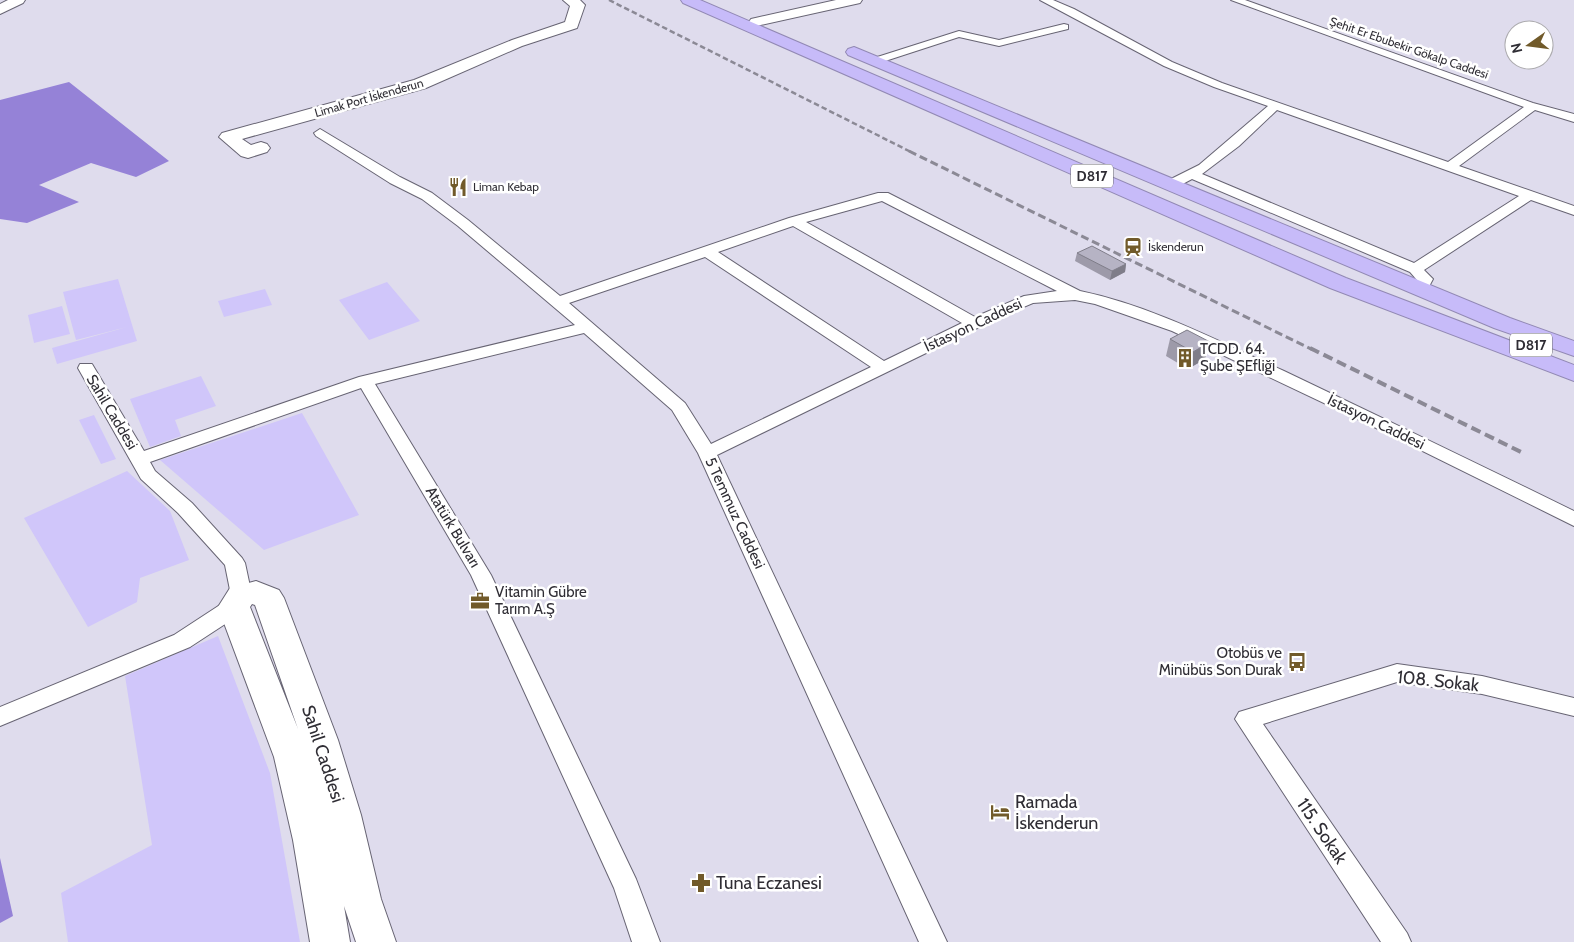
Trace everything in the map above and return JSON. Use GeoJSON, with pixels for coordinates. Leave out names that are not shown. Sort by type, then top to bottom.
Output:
{"type":"FeatureCollection","features":[{"type":"Feature","properties":{"kind":"highway","name":"D817"},"geometry":{"type":"LineString","coordinates":[[688,0],[1287,262],[1391,305],[1574,374]]}},
{"type":"Feature","properties":{"kind":"highway","name":"D817"},"geometry":{"type":"LineString","coordinates":[[707,0],[758,18],[1381,288],[1488,330],[1574,360]]}},
{"type":"Feature","properties":{"kind":"highway"},"geometry":{"type":"LineString","coordinates":[[728,0],[758,18],[874,61],[1421,290],[1502,323],[1574,349]]}},
{"type":"Feature","properties":{"kind":"highway"},"geometry":{"type":"LineString","coordinates":[[1499,346],[1574,378]]}},
{"type":"Feature","properties":{"kind":"street"},"geometry":{"type":"LineString","coordinates":[[0,10],[18,0]]}},
{"type":"Feature","properties":{"kind":"street","name":"Limak Port İskenderun"},"geometry":{"type":"LineString","coordinates":[[261,148],[248,152],[228,137],[420,84],[517,43],[572,25],[578,5],[570,0]]}},
{"type":"Feature","properties":{"kind":"street"},"geometry":{"type":"LineString","coordinates":[[758,18],[827,0]]}},
{"type":"Feature","properties":{"kind":"street"},"geometry":{"type":"LineString","coordinates":[[758,18],[855,0]]}},
{"type":"Feature","properties":{"kind":"street"},"geometry":{"type":"LineString","coordinates":[[1045,0],[1071,11],[1168,64],[1218,86],[1574,211]]}},
{"type":"Feature","properties":{"kind":"street","name":"Şehit Er Ebubekir Gökalp Caddesi"},"geometry":{"type":"LineString","coordinates":[[1236,0],[1533,106],[1574,118]]}},
{"type":"Feature","properties":{"kind":"street"},"geometry":{"type":"LineString","coordinates":[[874,61],[959,34],[999,43],[1064,26]]}},
{"type":"Feature","properties":{"kind":"street"},"geometry":{"type":"LineString","coordinates":[[1170,185],[1204,168],[1235,143],[1275,106]]}},
{"type":"Feature","properties":{"kind":"street"},"geometry":{"type":"LineString","coordinates":[[1449,167],[1533,106]]}},
{"type":"Feature","properties":{"kind":"street","name":"5 Temmuz Caddesi"},"geometry":{"type":"LineString","coordinates":[[320,133],[406,186],[427,196],[463,223],[679,407],[707,454],[933,942]]}},
{"type":"Feature","properties":{"kind":"street"},"geometry":{"type":"LineString","coordinates":[[1191,174],[1415,269],[1425,279],[1421,290]]}},
{"type":"Feature","properties":{"kind":"street"},"geometry":{"type":"LineString","coordinates":[[1415,269],[1530,195]]}},
{"type":"Feature","properties":{"kind":"street"},"geometry":{"type":"LineString","coordinates":[[558,302],[794,221],[883,196],[1076,295]]}},
{"type":"Feature","properties":{"kind":"street"},"geometry":{"type":"LineString","coordinates":[[794,221],[975,324]]}},
{"type":"Feature","properties":{"kind":"street"},"geometry":{"type":"LineString","coordinates":[[706,251],[884,368]]}},
{"type":"Feature","properties":{"kind":"street","name":"İstasyon Caddesi"},"geometry":{"type":"LineString","coordinates":[[707,454],[1029,299],[1076,295],[1099,300],[1178,328],[1372,419],[1574,519]]}},
{"type":"Feature","properties":{"kind":"street"},"geometry":{"type":"LineString","coordinates":[[140,459],[365,382],[587,327]]}},
{"type":"Feature","properties":{"kind":"street","name":"Sahil Caddesi"},"geometry":{"type":"LineString","coordinates":[[86,368],[148,475],[185,508],[235,564],[237,602],[292,757],[312,840],[330,942]]}},
{"type":"Feature","properties":{"kind":"street","name":"Atatürk Bulvarı"},"geometry":{"type":"LineString","coordinates":[[365,382],[481,575],[627,888],[646,942]]}},
{"type":"Feature","properties":{"kind":"street","name":"Sahil Caddesi"},"geometry":{"type":"LineString","coordinates":[[237,602],[256,592],[268,598],[320,740],[342,815],[361,899],[376,942]]}},
{"type":"Feature","properties":{"kind":"street"},"geometry":{"type":"LineString","coordinates":[[0,717],[182,640],[237,602]]}},
{"type":"Feature","properties":{"kind":"street","name":"108. Sokak"},"geometry":{"type":"LineString","coordinates":[[1247,719],[1397,673],[1482,685],[1574,707]]}},
{"type":"Feature","properties":{"kind":"street","name":"115. Sokak"},"geometry":{"type":"LineString","coordinates":[[1247,719],[1397,942]]}},
{"type":"Feature","properties":{"kind":"shaded area"},"geometry":{"type":"Polygon","coordinates":[[[69,82],[169,161],[136,177],[91,163],[39,185],[79,202],[27,223],[0,219],[0,100],[69,82]]]}},
{"type":"Feature","properties":{"kind":"shaded area"},"geometry":{"type":"Polygon","coordinates":[[[118,279],[137,341],[57,364],[52,348],[127,327],[76,340],[63,292],[118,279]]]}},
{"type":"Feature","properties":{"kind":"shaded area"},"geometry":{"type":"Polygon","coordinates":[[[387,282],[420,321],[369,340],[339,300],[387,282]]]}},
{"type":"Feature","properties":{"kind":"shaded area"},"geometry":{"type":"Polygon","coordinates":[[[265,289],[272,305],[224,317],[218,301],[265,289]]]}},
{"type":"Feature","properties":{"kind":"shaded area"},"geometry":{"type":"Polygon","coordinates":[[[62,306],[70,334],[34,343],[28,315],[62,306]]]}},
{"type":"Feature","properties":{"kind":"shaded area"},"geometry":{"type":"Polygon","coordinates":[[[201,376],[216,406],[175,420],[181,436],[150,447],[130,399],[201,376]]]}},
{"type":"Feature","properties":{"kind":"shaded area"},"geometry":{"type":"Polygon","coordinates":[[[302,413],[359,515],[264,550],[160,460],[302,413]]]}},
{"type":"Feature","properties":{"kind":"shaded area"},"geometry":{"type":"Polygon","coordinates":[[[94,415],[116,459],[101,464],[79,420],[94,415]]]}},
{"type":"Feature","properties":{"kind":"shaded area"},"geometry":{"type":"Polygon","coordinates":[[[127,471],[170,511],[189,560],[140,578],[137,602],[88,627],[24,518],[127,471]]]}},
{"type":"Feature","properties":{"kind":"shaded area"},"geometry":{"type":"Polygon","coordinates":[[[218,636],[270,773],[300,942],[68,942],[61,893],[152,845],[125,676],[218,636]]]}},
{"type":"Feature","properties":{"kind":"shaded area"},"geometry":{"type":"Polygon","coordinates":[[[0,858],[13,916],[0,923],[0,858]]]}},
{"type":"Feature","properties":{"kind":"building"},"geometry":{"type":"Polygon","coordinates":[[[1092,246],[1126,264],[1112,271],[1077,253],[1092,246]]]}},
{"type":"Feature","properties":{"kind":"building"},"geometry":{"type":"Polygon","coordinates":[[[1187,330],[1210,342],[1193,352],[1170,339],[1187,330]]]}},
{"type":"Feature","properties":{"kind":"railway"},"geometry":{"type":"LineString","coordinates":[[609,0],[910,151]]}},
{"type":"Feature","properties":{"kind":"railway"},"geometry":{"type":"LineString","coordinates":[[910,151],[1313,350]]}},
{"type":"Feature","properties":{"kind":"railway"},"geometry":{"type":"LineString","coordinates":[[1310,348],[1523,453]]}},
{"type":"Feature","properties":{"kind":"place","name":"Liman Kebap"},"geometry":{"type":"Point","coordinates":[458,187]}},
{"type":"Feature","properties":{"kind":"place","name":"İskenderun"},"geometry":{"type":"Point","coordinates":[1133,247]}},
{"type":"Feature","properties":{"kind":"place","name":"TCDD. 64. Şube ŞEfliği"},"geometry":{"type":"Point","coordinates":[1185,358]}},
{"type":"Feature","properties":{"kind":"place","name":"Vitamin Gübre Tarım A.Ş"},"geometry":{"type":"Point","coordinates":[480,601]}},
{"type":"Feature","properties":{"kind":"place","name":"Otobüs ve Minübüs Son Durak"},"geometry":{"type":"Point","coordinates":[1297,662]}},
{"type":"Feature","properties":{"kind":"place","name":"Ramada İskenderun"},"geometry":{"type":"Point","coordinates":[1000,812]}},
{"type":"Feature","properties":{"kind":"place","name":"Tuna Eczanesi"},"geometry":{"type":"Point","coordinates":[701,883]}}]}
